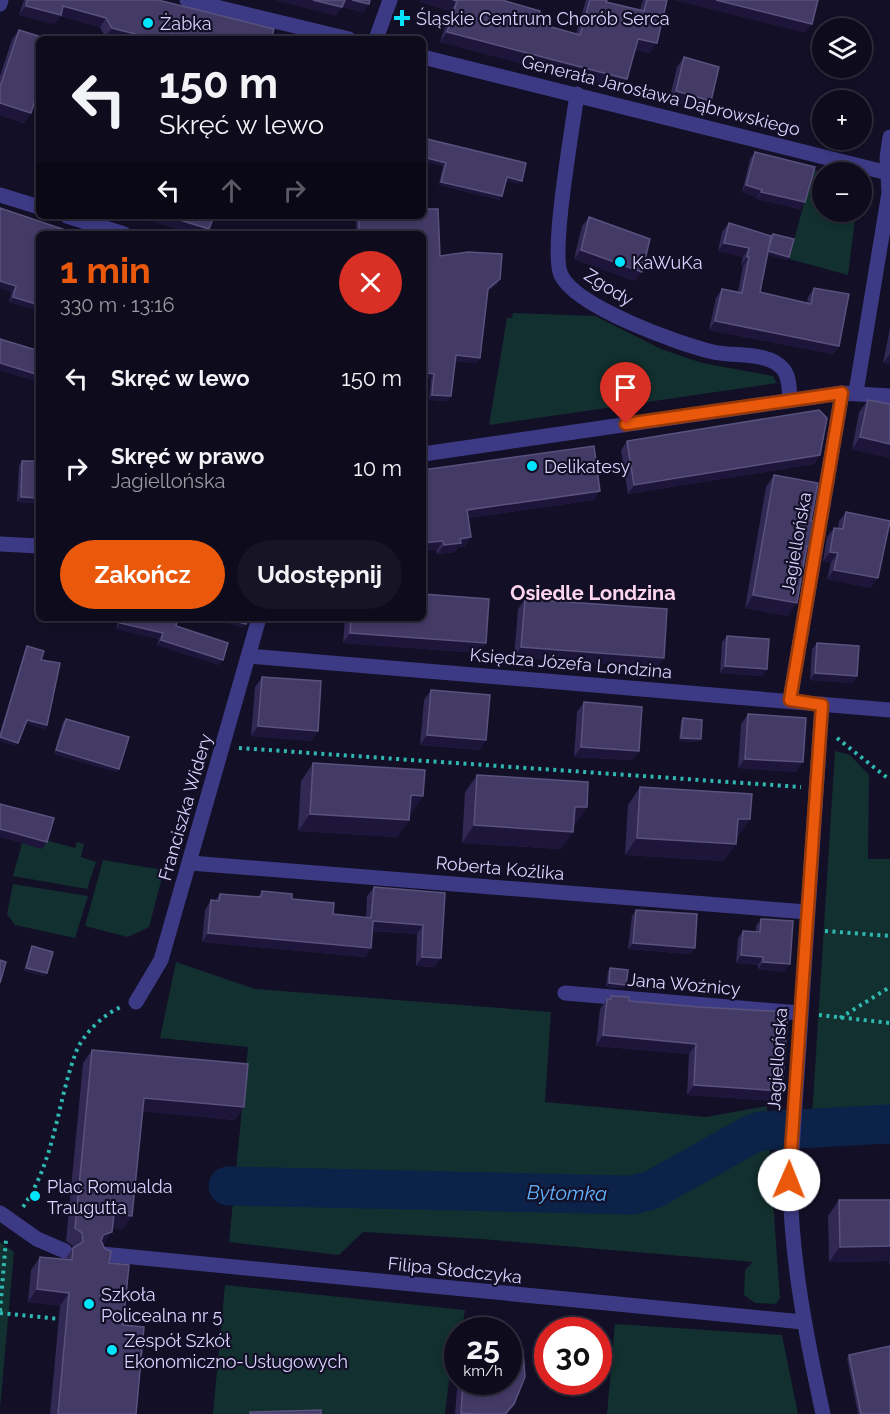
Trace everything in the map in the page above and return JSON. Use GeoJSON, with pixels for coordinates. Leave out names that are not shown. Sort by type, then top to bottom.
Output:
{"type":"FeatureCollection","features":[{"type":"Feature","properties":{"kind":"street"},"geometry":{"type":"LineString","coordinates":[[187,0],[337,36]]}},
{"type":"Feature","properties":{"kind":"street"},"geometry":{"type":"LineString","coordinates":[[377,36],[390,0]]}},
{"type":"Feature","properties":{"kind":"street","name":"Generała Jarosława Dąbrowskiego"},"geometry":{"type":"LineString","coordinates":[[426,58],[577,94],[888,163]]}},
{"type":"Feature","properties":{"kind":"street","name":"Zgody"},"geometry":{"type":"LineString","coordinates":[[577,94],[560,223],[558,266],[561,276],[583,296],[648,332],[715,353],[764,359],[775,363],[787,375],[790,400]]}},
{"type":"Feature","properties":{"kind":"street","name":"Jagiellońska"},"geometry":{"type":"LineString","coordinates":[[790,700],[889,193],[890,137]]}},
{"type":"Feature","properties":{"kind":"street"},"geometry":{"type":"LineString","coordinates":[[0,195],[36,206]]}},
{"type":"Feature","properties":{"kind":"street"},"geometry":{"type":"LineString","coordinates":[[76,219],[114,231]]}},
{"type":"Feature","properties":{"kind":"street"},"geometry":{"type":"LineString","coordinates":[[426,454],[849,392],[890,396]]}},
{"type":"Feature","properties":{"kind":"street"},"geometry":{"type":"LineString","coordinates":[[0,544],[36,546]]}},
{"type":"Feature","properties":{"kind":"street","name":"Franciszka Widery"},"geometry":{"type":"LineString","coordinates":[[136,1002],[161,960],[224,747],[258,621]]}},
{"type":"Feature","properties":{"kind":"street","name":"Księdza Józefa Londzina"},"geometry":{"type":"LineString","coordinates":[[249,656],[890,710]]}},
{"type":"Feature","properties":{"kind":"street","name":"Jagiellońska"},"geometry":{"type":"LineString","coordinates":[[822,705],[792,1113],[790,1222],[803,1322],[823,1414]]}},
{"type":"Feature","properties":{"kind":"street","name":"Roberta Koźlika"},"geometry":{"type":"LineString","coordinates":[[190,863],[807,912]]}},
{"type":"Feature","properties":{"kind":"street","name":"Jana Woźnicy"},"geometry":{"type":"LineString","coordinates":[[565,993],[800,1013]]}},
{"type":"Feature","properties":{"kind":"street"},"geometry":{"type":"LineString","coordinates":[[0,1213],[38,1239],[65,1251]]}},
{"type":"Feature","properties":{"kind":"street","name":"Filipa Słodczyka"},"geometry":{"type":"LineString","coordinates":[[102,1254],[803,1322]]}},
{"type":"Feature","properties":{"kind":"path"},"geometry":{"type":"LineString","coordinates":[[820,725],[890,780]]}},
{"type":"Feature","properties":{"kind":"path"},"geometry":{"type":"LineString","coordinates":[[224,747],[816,788]]}},
{"type":"Feature","properties":{"kind":"path"},"geometry":{"type":"LineString","coordinates":[[806,930],[890,936]]}},
{"type":"Feature","properties":{"kind":"path"},"geometry":{"type":"LineString","coordinates":[[840,1018],[890,987]]}},
{"type":"Feature","properties":{"kind":"path"},"geometry":{"type":"LineString","coordinates":[[21,1210],[46,1160],[77,1049],[98,1023],[117,1009],[136,1002]]}},
{"type":"Feature","properties":{"kind":"path"},"geometry":{"type":"LineString","coordinates":[[800,1013],[890,1023]]}},
{"type":"Feature","properties":{"kind":"path"},"geometry":{"type":"LineString","coordinates":[[6,1240],[2,1252],[0,1312],[59,1319]]}},
{"type":"Feature","properties":{"kind":"green space"},"geometry":{"type":"Polygon","coordinates":[[[812,174],[812,222],[855,222],[848,275],[789,259],[812,174]]]}},
{"type":"Feature","properties":{"kind":"green space"},"geometry":{"type":"Polygon","coordinates":[[[513,313],[595,316],[661,349],[702,363],[773,376],[777,383],[489,425],[507,318],[512,318],[513,313]]]}},
{"type":"Feature","properties":{"kind":"green space"},"geometry":{"type":"Polygon","coordinates":[[[835,751],[850,755],[869,775],[868,859],[890,859],[890,1116],[812,1117],[835,751]]]}},
{"type":"Feature","properties":{"kind":"green space"},"geometry":{"type":"Polygon","coordinates":[[[45,840],[75,848],[77,842],[84,844],[81,857],[96,862],[87,889],[13,876],[22,843],[45,840]]]}},
{"type":"Feature","properties":{"kind":"green space"},"geometry":{"type":"Polygon","coordinates":[[[103,860],[164,870],[149,927],[128,937],[85,926],[103,860]]]}},
{"type":"Feature","properties":{"kind":"green space"},"geometry":{"type":"Polygon","coordinates":[[[13,884],[88,896],[75,938],[15,925],[7,914],[13,884]]]}},
{"type":"Feature","properties":{"kind":"green space"},"geometry":{"type":"Polygon","coordinates":[[[176,962],[255,989],[551,1012],[545,1102],[706,1117],[767,1106],[767,1118],[692,1151],[644,1181],[609,1183],[236,1170],[248,1047],[160,1038],[176,962]]]}},
{"type":"Feature","properties":{"kind":"green space"},"geometry":{"type":"Polygon","coordinates":[[[763,1143],[769,1145],[780,1298],[776,1304],[755,1303],[744,1295],[745,1270],[753,1262],[482,1239],[363,1232],[339,1255],[229,1242],[233,1202],[260,1197],[617,1209],[673,1191],[763,1143]]]}},
{"type":"Feature","properties":{"kind":"green space"},"geometry":{"type":"Polygon","coordinates":[[[0,1242],[14,1252],[0,1409],[0,1242]]]}},
{"type":"Feature","properties":{"kind":"green space"},"geometry":{"type":"Polygon","coordinates":[[[225,1285],[465,1310],[464,1317],[444,1317],[444,1395],[447,1395],[445,1414],[213,1414],[225,1285]]]}},
{"type":"Feature","properties":{"kind":"green space"},"geometry":{"type":"Polygon","coordinates":[[[615,1324],[782,1335],[798,1414],[607,1414],[609,1395],[612,1395],[615,1324]]]}},
{"type":"Feature","properties":{"kind":"building"},"geometry":{"type":"Polygon","coordinates":[[[27,0],[158,0],[274,29],[272,36],[143,36],[112,28],[106,18],[63,6],[61,15],[26,6],[27,0]]]}},
{"type":"Feature","properties":{"kind":"building"},"geometry":{"type":"Polygon","coordinates":[[[313,0],[345,0],[342,7],[313,0]]]}},
{"type":"Feature","properties":{"kind":"building"},"geometry":{"type":"Polygon","coordinates":[[[352,0],[370,0],[369,4],[352,0]]]}},
{"type":"Feature","properties":{"kind":"building"},"geometry":{"type":"Polygon","coordinates":[[[453,0],[502,0],[540,11],[537,23],[580,35],[590,0],[607,0],[606,2],[644,11],[647,0],[667,0],[657,43],[638,39],[627,79],[447,32],[457,1],[453,0]]]}},
{"type":"Feature","properties":{"kind":"building"},"geometry":{"type":"Polygon","coordinates":[[[716,0],[818,0],[812,24],[716,0]]]}},
{"type":"Feature","properties":{"kind":"building"},"geometry":{"type":"Polygon","coordinates":[[[19,30],[38,36],[36,36],[36,96],[31,113],[0,103],[0,87],[19,30]]]}},
{"type":"Feature","properties":{"kind":"building"},"geometry":{"type":"Polygon","coordinates":[[[684,57],[719,67],[711,101],[676,91],[684,57]]]}},
{"type":"Feature","properties":{"kind":"building"},"geometry":{"type":"Polygon","coordinates":[[[426,139],[526,163],[522,181],[507,177],[502,196],[441,182],[446,163],[426,158],[426,139]]]}},
{"type":"Feature","properties":{"kind":"building"},"geometry":{"type":"Polygon","coordinates":[[[755,152],[812,166],[812,178],[805,202],[761,192],[762,190],[746,185],[755,152]]]}},
{"type":"Feature","properties":{"kind":"building"},"geometry":{"type":"Polygon","coordinates":[[[0,208],[68,231],[36,231],[36,304],[13,297],[16,286],[0,281],[0,208]]]}},
{"type":"Feature","properties":{"kind":"building"},"geometry":{"type":"Polygon","coordinates":[[[426,209],[438,209],[440,256],[468,252],[502,254],[500,279],[488,289],[480,358],[456,355],[451,396],[432,395],[434,374],[426,373],[426,231],[359,231],[359,219],[426,219],[426,209]]]}},
{"type":"Feature","properties":{"kind":"building"},"geometry":{"type":"Polygon","coordinates":[[[589,217],[650,239],[642,272],[581,250],[589,217]]]}},
{"type":"Feature","properties":{"kind":"building"},"geometry":{"type":"Polygon","coordinates":[[[177,219],[213,219],[209,229],[177,219]]]}},
{"type":"Feature","properties":{"kind":"building"},"geometry":{"type":"Polygon","coordinates":[[[729,223],[771,236],[760,292],[811,304],[814,288],[849,294],[839,346],[715,321],[722,289],[742,293],[749,257],[747,257],[749,248],[724,243],[729,223]]]}},
{"type":"Feature","properties":{"kind":"building"},"geometry":{"type":"Polygon","coordinates":[[[773,234],[794,239],[789,257],[768,251],[773,234]]]}},
{"type":"Feature","properties":{"kind":"building"},"geometry":{"type":"Polygon","coordinates":[[[0,339],[36,350],[36,374],[0,363],[0,339]]]}},
{"type":"Feature","properties":{"kind":"building"},"geometry":{"type":"Polygon","coordinates":[[[868,400],[890,404],[890,444],[860,437],[868,400]]]}},
{"type":"Feature","properties":{"kind":"building"},"geometry":{"type":"Polygon","coordinates":[[[819,410],[827,418],[820,455],[634,485],[627,441],[819,410]]]}},
{"type":"Feature","properties":{"kind":"building"},"geometry":{"type":"Polygon","coordinates":[[[594,446],[600,491],[467,510],[471,537],[460,539],[461,543],[444,545],[443,541],[426,543],[426,470],[594,446]]]}},
{"type":"Feature","properties":{"kind":"building"},"geometry":{"type":"Polygon","coordinates":[[[22,461],[36,461],[36,498],[21,497],[22,461]]]}},
{"type":"Feature","properties":{"kind":"building"},"geometry":{"type":"Polygon","coordinates":[[[774,475],[818,483],[811,521],[817,522],[813,546],[807,546],[797,603],[753,595],[774,475]]]}},
{"type":"Feature","properties":{"kind":"building"},"geometry":{"type":"Polygon","coordinates":[[[846,512],[890,521],[878,578],[834,570],[838,553],[830,552],[834,528],[843,529],[846,512]]]}},
{"type":"Feature","properties":{"kind":"building"},"geometry":{"type":"Polygon","coordinates":[[[426,594],[489,599],[486,643],[350,633],[351,621],[426,621],[426,594]]]}},
{"type":"Feature","properties":{"kind":"building"},"geometry":{"type":"Polygon","coordinates":[[[525,599],[667,609],[664,658],[521,647],[525,599]]]}},
{"type":"Feature","properties":{"kind":"building"},"geometry":{"type":"Polygon","coordinates":[[[120,621],[177,621],[176,626],[228,643],[223,660],[161,640],[163,633],[120,623],[120,621]]]}},
{"type":"Feature","properties":{"kind":"building"},"geometry":{"type":"Polygon","coordinates":[[[727,636],[769,639],[767,669],[725,666],[727,636]]]}},
{"type":"Feature","properties":{"kind":"building"},"geometry":{"type":"Polygon","coordinates":[[[817,643],[859,646],[857,676],[815,673],[817,643]]]}},
{"type":"Feature","properties":{"kind":"building"},"geometry":{"type":"Polygon","coordinates":[[[27,646],[44,651],[41,660],[60,663],[47,725],[27,720],[18,743],[0,737],[27,646]]]}},
{"type":"Feature","properties":{"kind":"building"},"geometry":{"type":"Polygon","coordinates":[[[262,677],[321,681],[318,731],[258,726],[262,677]]]}},
{"type":"Feature","properties":{"kind":"building"},"geometry":{"type":"Polygon","coordinates":[[[431,690],[490,695],[486,740],[427,735],[431,690]]]}},
{"type":"Feature","properties":{"kind":"building"},"geometry":{"type":"Polygon","coordinates":[[[584,702],[642,707],[639,751],[581,747],[584,702]]]}},
{"type":"Feature","properties":{"kind":"building"},"geometry":{"type":"Polygon","coordinates":[[[748,714],[806,718],[803,762],[745,759],[748,714]]]}},
{"type":"Feature","properties":{"kind":"building"},"geometry":{"type":"Polygon","coordinates":[[[683,718],[702,720],[701,739],[681,738],[683,718]]]}},
{"type":"Feature","properties":{"kind":"building"},"geometry":{"type":"Polygon","coordinates":[[[66,719],[129,737],[119,769],[56,750],[66,719]]]}},
{"type":"Feature","properties":{"kind":"building"},"geometry":{"type":"Polygon","coordinates":[[[313,763],[425,770],[423,796],[411,795],[409,820],[310,814],[313,763]]]}},
{"type":"Feature","properties":{"kind":"building"},"geometry":{"type":"Polygon","coordinates":[[[477,775],[588,782],[587,807],[575,807],[573,832],[474,825],[477,775]]]}},
{"type":"Feature","properties":{"kind":"building"},"geometry":{"type":"Polygon","coordinates":[[[640,787],[752,794],[750,819],[738,819],[736,844],[637,838],[640,787]]]}},
{"type":"Feature","properties":{"kind":"building"},"geometry":{"type":"Polygon","coordinates":[[[0,804],[54,818],[47,842],[0,829],[0,804]]]}},
{"type":"Feature","properties":{"kind":"building"},"geometry":{"type":"Polygon","coordinates":[[[374,887],[445,893],[441,958],[422,957],[423,925],[373,921],[371,948],[208,933],[211,900],[219,901],[220,894],[261,897],[262,891],[292,894],[292,899],[334,903],[333,914],[371,918],[374,887]]]}},
{"type":"Feature","properties":{"kind":"building"},"geometry":{"type":"Polygon","coordinates":[[[636,910],[697,914],[695,948],[633,943],[636,910]]]}},
{"type":"Feature","properties":{"kind":"building"},"geometry":{"type":"Polygon","coordinates":[[[761,919],[793,921],[790,964],[763,962],[763,957],[741,955],[743,931],[760,932],[761,919]]]}},
{"type":"Feature","properties":{"kind":"building"},"geometry":{"type":"Polygon","coordinates":[[[32,946],[53,952],[47,973],[26,968],[32,946]]]}},
{"type":"Feature","properties":{"kind":"building"},"geometry":{"type":"Polygon","coordinates":[[[0,960],[6,962],[0,983],[0,960]]]}},
{"type":"Feature","properties":{"kind":"building"},"geometry":{"type":"Polygon","coordinates":[[[610,968],[628,970],[626,985],[609,983],[610,968]]]}},
{"type":"Feature","properties":{"kind":"building"},"geometry":{"type":"Polygon","coordinates":[[[611,996],[629,997],[629,1001],[788,1012],[782,1091],[694,1085],[696,1044],[603,1035],[607,999],[611,999],[611,996]]]}},
{"type":"Feature","properties":{"kind":"building"},"geometry":{"type":"Polygon","coordinates":[[[92,1050],[248,1064],[244,1107],[144,1098],[132,1216],[114,1214],[112,1232],[103,1235],[101,1241],[105,1249],[111,1251],[109,1263],[129,1265],[123,1325],[144,1327],[136,1414],[58,1414],[69,1293],[37,1289],[40,1257],[72,1260],[73,1248],[83,1242],[82,1233],[75,1228],[92,1050]]]}},
{"type":"Feature","properties":{"kind":"building"},"geometry":{"type":"Polygon","coordinates":[[[839,1200],[890,1200],[890,1246],[840,1247],[839,1200]]]}},
{"type":"Feature","properties":{"kind":"building"},"geometry":{"type":"Polygon","coordinates":[[[890,1346],[890,1414],[861,1414],[849,1355],[890,1346]]]}},
{"type":"Feature","properties":{"kind":"building"},"geometry":{"type":"Polygon","coordinates":[[[522,1348],[523,1351],[525,1377],[522,1384],[522,1348]]]}},
{"type":"Feature","properties":{"kind":"building"},"geometry":{"type":"Polygon","coordinates":[[[462,1395],[518,1395],[514,1404],[505,1414],[461,1413],[462,1395]]]}},
{"type":"Feature","properties":{"kind":"building"},"geometry":{"type":"Polygon","coordinates":[[[321,1410],[321,1414],[250,1414],[250,1412],[321,1410]]]}},
{"type":"Feature","properties":{"kind":"waterway","name":"Bytomka"},"geometry":{"type":"LineString","coordinates":[[228,1186],[632,1195],[652,1190],[760,1131],[890,1124]]}},
{"type":"Feature","properties":{"kind":"place","name":"Śląskie Centrum Chorób Serca"},"geometry":{"type":"Point","coordinates":[402,18]}},
{"type":"Feature","properties":{"kind":"place","name":"Żabka"},"geometry":{"type":"Point","coordinates":[148,23]}},
{"type":"Feature","properties":{"kind":"place","name":"KaWuKa"},"geometry":{"type":"Point","coordinates":[620,262]}},
{"type":"Feature","properties":{"kind":"place","name":"Delikatesy"},"geometry":{"type":"Point","coordinates":[532,466]}},
{"type":"Feature","properties":{"kind":"place","name":"Plac Romualda Traugutta"},"geometry":{"type":"Point","coordinates":[35,1196]}},
{"type":"Feature","properties":{"kind":"place","name":"Szkoła Policealna nr 5"},"geometry":{"type":"Point","coordinates":[89,1304]}},
{"type":"Feature","properties":{"kind":"place","name":"Zespół Szkół Ekonomiczno-Usługowych"},"geometry":{"type":"Point","coordinates":[112,1350]}},
{"type":"Feature","properties":{"kind":"district","name":"Osiedle Londzina"},"geometry":{"type":"Point","coordinates":[593,593]}},
{"type":"Feature","properties":{"kind":"route"},"geometry":{"type":"LineString","coordinates":[[626,424],[842,393],[790,700],[822,705],[789,1180]]}}]}
